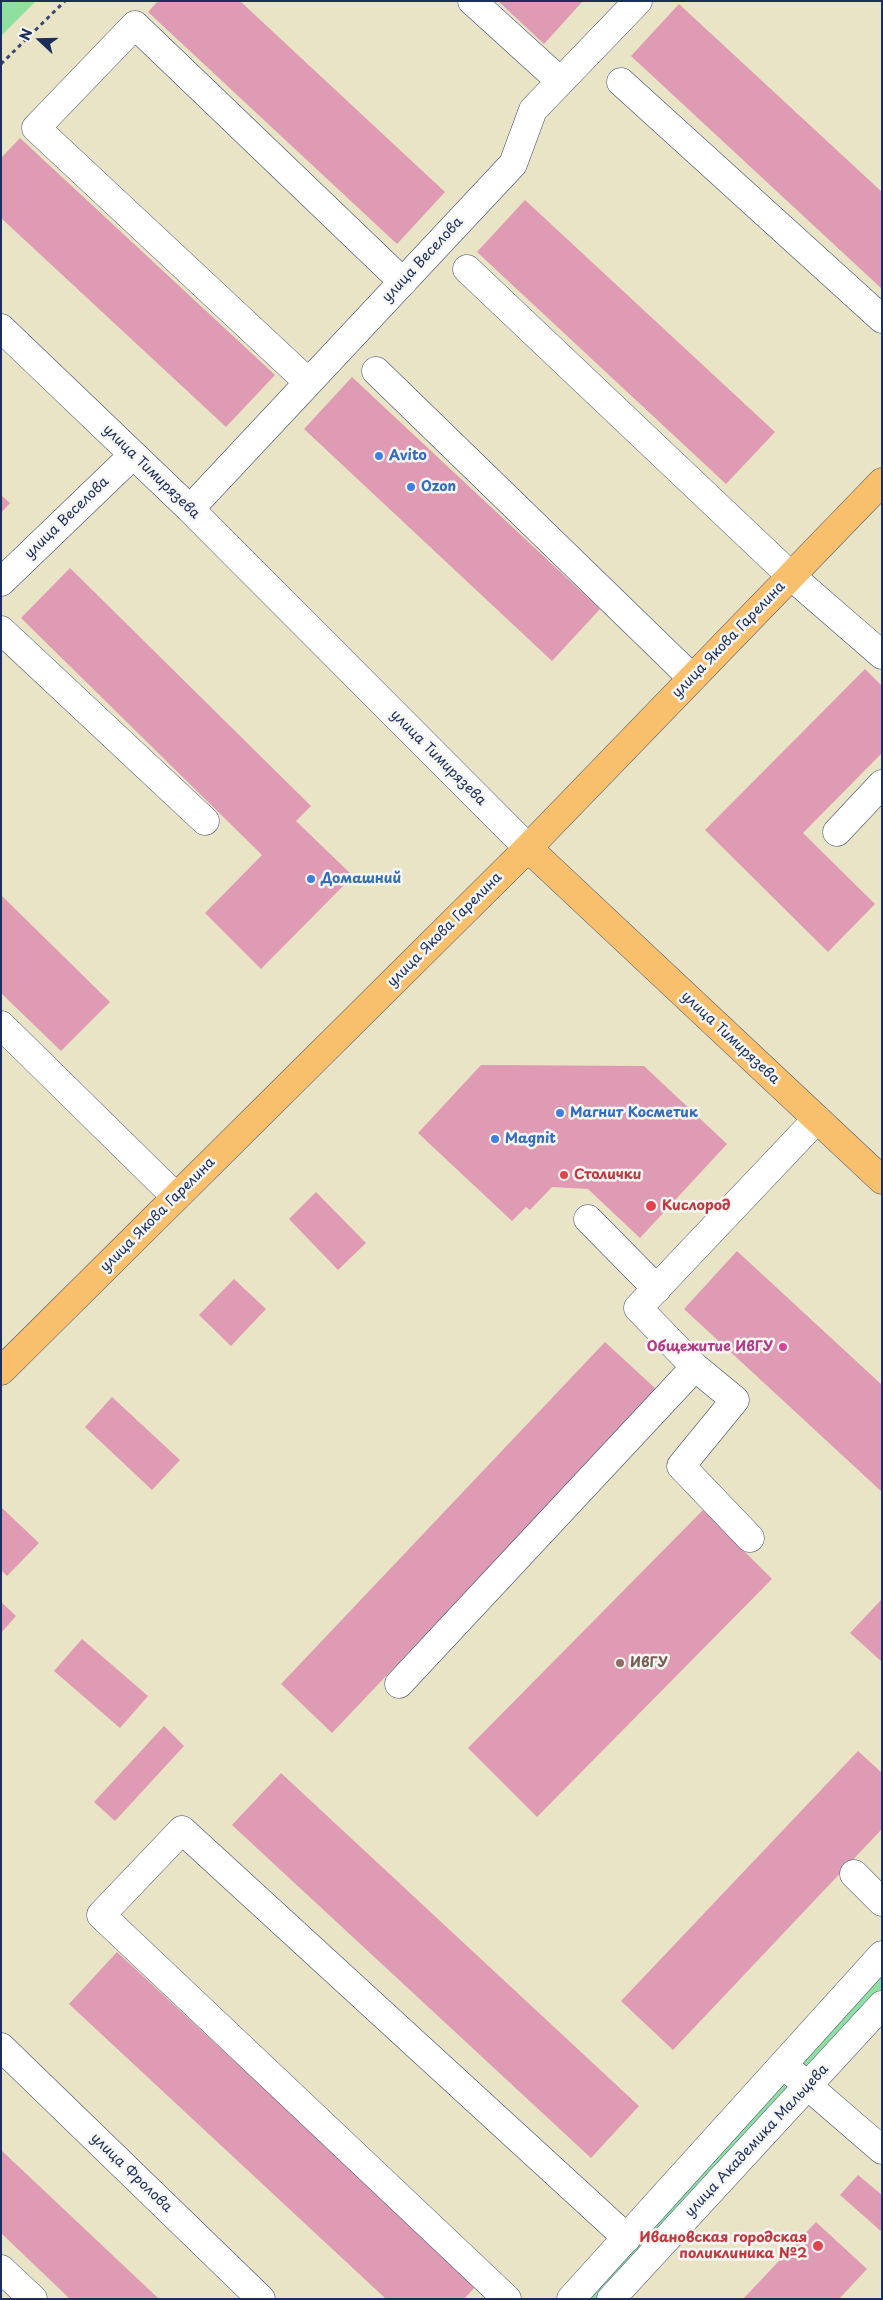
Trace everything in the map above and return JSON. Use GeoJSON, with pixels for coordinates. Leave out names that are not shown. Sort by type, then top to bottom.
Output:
{"type":"FeatureCollection","features":[{"type":"Feature","properties":{"kind":"main road","name":"улица Якова Гарелина"},"geometry":{"type":"LineString","coordinates":[[1,1370],[528,848],[882,482]]}},
{"type":"Feature","properties":{"kind":"main road","name":"улица Тимирязева"},"geometry":{"type":"LineString","coordinates":[[528,848],[882,1180]]}},
{"type":"Feature","properties":{"kind":"street"},"geometry":{"type":"LineString","coordinates":[[472,1],[560,81]]}},
{"type":"Feature","properties":{"kind":"street","name":"улица Веселова"},"geometry":{"type":"LineString","coordinates":[[190,509],[513,164],[533,110],[638,1]]}},
{"type":"Feature","properties":{"kind":"street"},"geometry":{"type":"LineString","coordinates":[[308,382],[36,128],[135,26],[403,282]]}},
{"type":"Feature","properties":{"kind":"street"},"geometry":{"type":"LineString","coordinates":[[621,82],[882,319]]}},
{"type":"Feature","properties":{"kind":"street"},"geometry":{"type":"LineString","coordinates":[[467,269],[790,576],[882,655]]}},
{"type":"Feature","properties":{"kind":"street","name":"улица Тимирязева"},"geometry":{"type":"LineString","coordinates":[[1,328],[190,509],[528,848]]}},
{"type":"Feature","properties":{"kind":"street"},"geometry":{"type":"LineString","coordinates":[[376,371],[692,678]]}},
{"type":"Feature","properties":{"kind":"street","name":"улица Веселова"},"geometry":{"type":"LineString","coordinates":[[1,582],[133,455]]}},
{"type":"Feature","properties":{"kind":"street"},"geometry":{"type":"LineString","coordinates":[[1,630],[205,820]]}},
{"type":"Feature","properties":{"kind":"street"},"geometry":{"type":"LineString","coordinates":[[837,832],[882,784]]}},
{"type":"Feature","properties":{"kind":"street"},"geometry":{"type":"LineString","coordinates":[[1,1025],[176,1197]]}},
{"type":"Feature","properties":{"kind":"street"},"geometry":{"type":"LineString","coordinates":[[750,1538],[681,1466],[735,1400],[695,1367],[638,1308],[817,1119]]}},
{"type":"Feature","properties":{"kind":"street"},"geometry":{"type":"LineString","coordinates":[[588,1219],[657,1289]]}},
{"type":"Feature","properties":{"kind":"street"},"geometry":{"type":"LineString","coordinates":[[399,1684],[695,1367]]}},
{"type":"Feature","properties":{"kind":"street"},"geometry":{"type":"LineString","coordinates":[[507,2299],[101,1915],[182,1830],[627,2238]]}},
{"type":"Feature","properties":{"kind":"street"},"geometry":{"type":"LineString","coordinates":[[854,1874],[882,1902]]}},
{"type":"Feature","properties":{"kind":"street"},"geometry":{"type":"LineString","coordinates":[[571,2299],[882,1955]]}},
{"type":"Feature","properties":{"kind":"street","name":"улица Академика Мальцева"},"geometry":{"type":"LineString","coordinates":[[611,2299],[807,2086],[877,2020]]}},
{"type":"Feature","properties":{"kind":"street","name":"улица Фролова"},"geometry":{"type":"LineString","coordinates":[[1,2047],[261,2299]]}},
{"type":"Feature","properties":{"kind":"street"},"geometry":{"type":"LineString","coordinates":[[784,2064],[882,2150]]}},
{"type":"Feature","properties":{"kind":"street"},"geometry":{"type":"LineString","coordinates":[[1,2269],[33,2299]]}},
{"type":"Feature","properties":{"kind":"path"},"geometry":{"type":"LineString","coordinates":[[1,64],[65,1]]}},
{"type":"Feature","properties":{"kind":"green space"},"geometry":{"type":"Polygon","coordinates":[[[1,1],[36,1],[1,36],[1,1]]]}},
{"type":"Feature","properties":{"kind":"green space"},"geometry":{"type":"Polygon","coordinates":[[[882,1970],[882,1992],[805,2075],[795,2067],[882,1970]]]}},
{"type":"Feature","properties":{"kind":"green space"},"geometry":{"type":"Polygon","coordinates":[[[781,2083],[788,2088],[597,2299],[586,2299],[781,2083]]]}},
{"type":"Feature","properties":{"kind":"building"},"geometry":{"type":"Polygon","coordinates":[[[158,1],[240,1],[445,192],[397,244],[148,12],[158,1]]]}},
{"type":"Feature","properties":{"kind":"building"},"geometry":{"type":"Polygon","coordinates":[[[498,1],[583,1],[544,44],[498,1]]]}},
{"type":"Feature","properties":{"kind":"building"},"geometry":{"type":"Polygon","coordinates":[[[679,4],[882,192],[882,289],[631,56],[679,4]]]}},
{"type":"Feature","properties":{"kind":"building"},"geometry":{"type":"Polygon","coordinates":[[[20,138],[275,375],[226,427],[1,218],[1,158],[20,138]]]}},
{"type":"Feature","properties":{"kind":"building"},"geometry":{"type":"Polygon","coordinates":[[[525,200],[775,432],[726,484],[477,252],[525,200]]]}},
{"type":"Feature","properties":{"kind":"building"},"geometry":{"type":"Polygon","coordinates":[[[352,377],[600,609],[552,661],[304,429],[352,377]]]}},
{"type":"Feature","properties":{"kind":"building"},"geometry":{"type":"Polygon","coordinates":[[[1,495],[10,503],[1,513],[1,495]]]}},
{"type":"Feature","properties":{"kind":"building"},"geometry":{"type":"Polygon","coordinates":[[[70,568],[311,806],[296,821],[353,876],[261,969],[205,913],[262,855],[21,618],[70,568]]]}},
{"type":"Feature","properties":{"kind":"building"},"geometry":{"type":"Polygon","coordinates":[[[865,669],[882,686],[882,753],[803,833],[875,904],[828,952],[705,830],[865,669]]]}},
{"type":"Feature","properties":{"kind":"building"},"geometry":{"type":"Polygon","coordinates":[[[1,895],[110,1002],[61,1051],[1,993],[1,895]]]}},
{"type":"Feature","properties":{"kind":"building"},"geometry":{"type":"Polygon","coordinates":[[[481,1065],[644,1066],[727,1144],[640,1238],[588,1189],[552,1187],[530,1210],[526,1207],[512,1221],[418,1133],[481,1065]]]}},
{"type":"Feature","properties":{"kind":"building"},"geometry":{"type":"Polygon","coordinates":[[[316,1192],[366,1243],[338,1270],[289,1219],[316,1192]]]}},
{"type":"Feature","properties":{"kind":"building","name":"Общежитие ИвГУ"},"geometry":{"type":"Polygon","coordinates":[[[737,1251],[882,1385],[882,1492],[684,1309],[737,1251]]]}},
{"type":"Feature","properties":{"kind":"building"},"geometry":{"type":"Polygon","coordinates":[[[234,1279],[266,1309],[231,1346],[199,1315],[234,1279]]]}},
{"type":"Feature","properties":{"kind":"building"},"geometry":{"type":"Polygon","coordinates":[[[605,1342],[657,1390],[332,1733],[281,1684],[605,1342]]]}},
{"type":"Feature","properties":{"kind":"building"},"geometry":{"type":"Polygon","coordinates":[[[112,1397],[180,1460],[152,1490],[85,1427],[112,1397]]]}},
{"type":"Feature","properties":{"kind":"building"},"geometry":{"type":"Polygon","coordinates":[[[1,1507],[39,1543],[7,1576],[1,1570],[1,1507]]]}},
{"type":"Feature","properties":{"kind":"building","name":"ИвГУ"},"geometry":{"type":"Polygon","coordinates":[[[703,1510],[772,1579],[537,1817],[468,1748],[703,1510]]]}},
{"type":"Feature","properties":{"kind":"building"},"geometry":{"type":"Polygon","coordinates":[[[882,1599],[882,1662],[850,1633],[882,1599]]]}},
{"type":"Feature","properties":{"kind":"building"},"geometry":{"type":"Polygon","coordinates":[[[1,1602],[16,1616],[1,1633],[1,1602]]]}},
{"type":"Feature","properties":{"kind":"building"},"geometry":{"type":"Polygon","coordinates":[[[82,1639],[148,1696],[120,1728],[54,1671],[82,1639]]]}},
{"type":"Feature","properties":{"kind":"building"},"geometry":{"type":"Polygon","coordinates":[[[164,1726],[184,1746],[115,1821],[94,1802],[164,1726]]]}},
{"type":"Feature","properties":{"kind":"building"},"geometry":{"type":"Polygon","coordinates":[[[858,1751],[882,1773],[882,1829],[673,2050],[621,2001],[858,1751]]]}},
{"type":"Feature","properties":{"kind":"building"},"geometry":{"type":"Polygon","coordinates":[[[281,1773],[639,2106],[591,2158],[232,1825],[281,1773]]]}},
{"type":"Feature","properties":{"kind":"building"},"geometry":{"type":"Polygon","coordinates":[[[117,1952],[476,2286],[464,2299],[386,2299],[69,2004],[117,1952]]]}},
{"type":"Feature","properties":{"kind":"building"},"geometry":{"type":"Polygon","coordinates":[[[1,2150],[159,2299],[70,2299],[1,2233],[1,2150]]]}},
{"type":"Feature","properties":{"kind":"building"},"geometry":{"type":"Polygon","coordinates":[[[858,2175],[882,2195],[882,2232],[840,2195],[858,2175]]]}},
{"type":"Feature","properties":{"kind":"building","name":"Ивановская городская поликлиника №2"},"geometry":{"type":"Polygon","coordinates":[[[816,2222],[867,2269],[839,2299],[743,2299],[816,2222]]]}},
{"type":"Feature","properties":{"kind":"place","name":"Avito"},"geometry":{"type":"Point","coordinates":[379,456]}},
{"type":"Feature","properties":{"kind":"place","name":"Ozon"},"geometry":{"type":"Point","coordinates":[411,487]}},
{"type":"Feature","properties":{"kind":"place","name":"Домашний"},"geometry":{"type":"Point","coordinates":[311,879]}},
{"type":"Feature","properties":{"kind":"place","name":"Магнит Косметик"},"geometry":{"type":"Point","coordinates":[560,1113]}},
{"type":"Feature","properties":{"kind":"place","name":"Magnit"},"geometry":{"type":"Point","coordinates":[495,1139]}},
{"type":"Feature","properties":{"kind":"place","name":"Столички"},"geometry":{"type":"Point","coordinates":[564,1175]}},
{"type":"Feature","properties":{"kind":"place","name":"Кислород"},"geometry":{"type":"Point","coordinates":[651,1206]}},
{"type":"Feature","properties":{"kind":"place","name":"Общежитие ИвГУ"},"geometry":{"type":"Point","coordinates":[783,1347]}},
{"type":"Feature","properties":{"kind":"place","name":"ИвГУ"},"geometry":{"type":"Point","coordinates":[620,1663]}},
{"type":"Feature","properties":{"kind":"place","name":"Ивановская городская поликлиника №2"},"geometry":{"type":"Point","coordinates":[818,2246]}}]}
